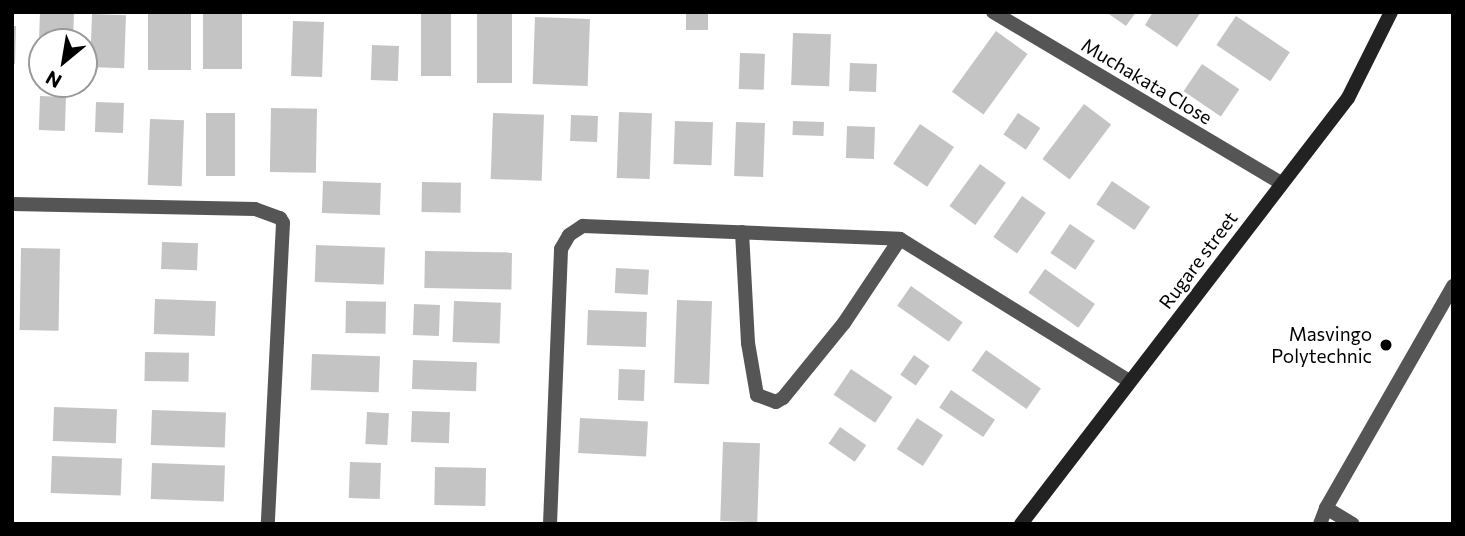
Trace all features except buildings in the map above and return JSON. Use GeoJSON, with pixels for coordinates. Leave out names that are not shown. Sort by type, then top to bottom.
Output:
{"type":"FeatureCollection","features":[{"type":"Feature","properties":{"kind":"street","name":"Muchakata Close"},"geometry":{"type":"LineString","coordinates":[[993,12],[1281,183]]}},
{"type":"Feature","properties":{"kind":"street","name":"Rugare street"},"geometry":{"type":"LineString","coordinates":[[1021,524],[1349,98],[1391,12]]}},
{"type":"Feature","properties":{"kind":"street"},"geometry":{"type":"LineString","coordinates":[[12,204],[255,209],[280,218],[283,223],[268,524]]}},
{"type":"Feature","properties":{"kind":"street"},"geometry":{"type":"LineString","coordinates":[[550,524],[561,255],[569,234],[583,226],[900,239],[1129,381]]}},
{"type":"Feature","properties":{"kind":"street"},"geometry":{"type":"LineString","coordinates":[[742,232],[748,343],[757,396],[776,402],[783,398],[844,323],[900,239]]}},
{"type":"Feature","properties":{"kind":"street"},"geometry":{"type":"LineString","coordinates":[[1320,524],[1326,508],[1453,286]]}},
{"type":"Feature","properties":{"kind":"street"},"geometry":{"type":"LineString","coordinates":[[1326,508],[1353,524]]}},
{"type":"Feature","properties":{"kind":"place","name":"Masvingo Polytechnic"},"geometry":{"type":"Point","coordinates":[1386,345]}}]}
